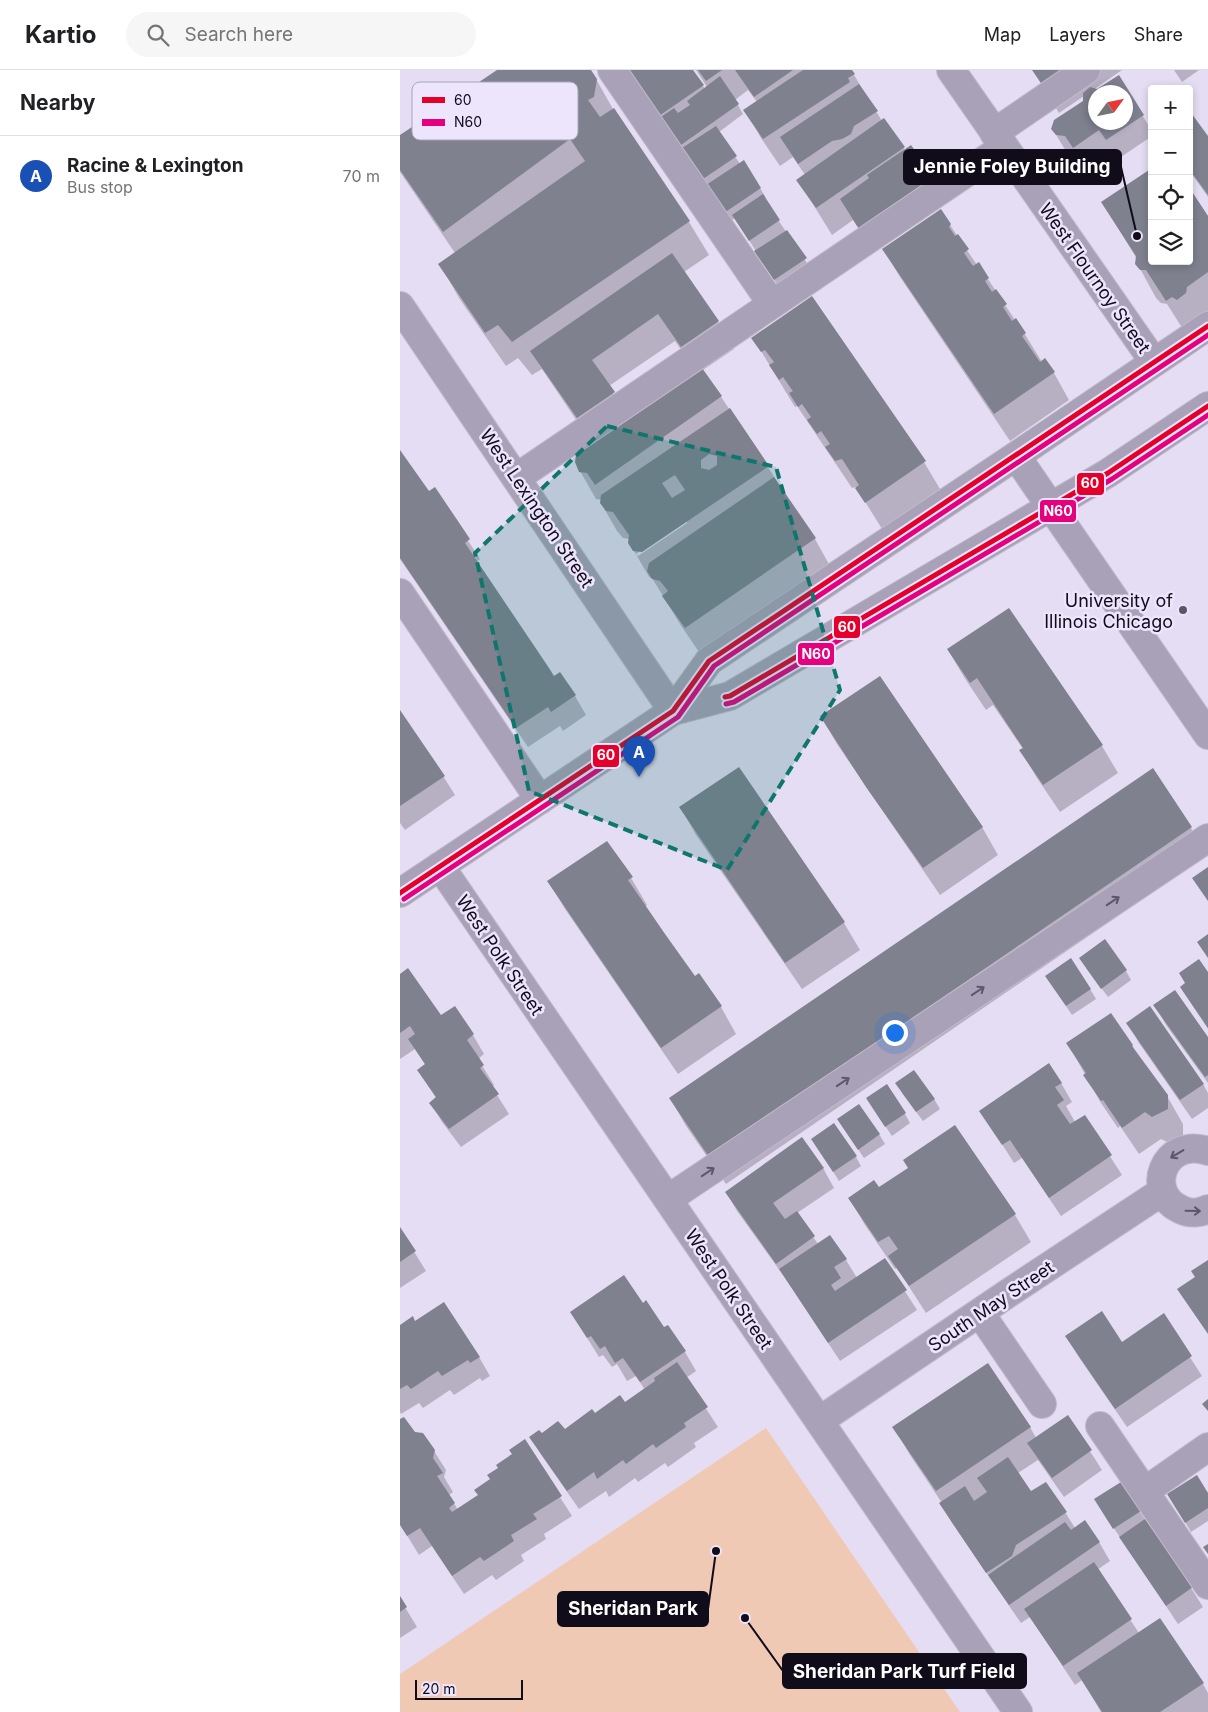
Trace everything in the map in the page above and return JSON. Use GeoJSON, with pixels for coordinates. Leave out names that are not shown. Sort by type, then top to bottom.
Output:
{"type":"FeatureCollection","features":[{"type":"Feature","properties":{"kind":"street"},"geometry":{"type":"LineString","coordinates":[[612,70],[772,304]]}},
{"type":"Feature","properties":{"kind":"street","name":"West Flournoy Street"},"geometry":{"type":"LineString","coordinates":[[951,70],[1154,362]]}},
{"type":"Feature","properties":{"kind":"street"},"geometry":{"type":"LineString","coordinates":[[516,478],[772,304],[999,140],[1086,70]]}},
{"type":"Feature","properties":{"kind":"street","name":"West Lexington Street"},"geometry":{"type":"LineString","coordinates":[[400,306],[673,711]]}},
{"type":"Feature","properties":{"kind":"street"},"geometry":{"type":"LineString","coordinates":[[673,711],[708,661],[1208,326]]}},
{"type":"Feature","properties":{"kind":"street"},"geometry":{"type":"LineString","coordinates":[[404,883],[440,866],[673,711],[730,696],[1051,507],[1208,406]]}},
{"type":"Feature","properties":{"kind":"street"},"geometry":{"type":"LineString","coordinates":[[1016,456],[1208,735]]}},
{"type":"Feature","properties":{"kind":"street"},"geometry":{"type":"LineString","coordinates":[[400,593],[540,800]]}},
{"type":"Feature","properties":{"kind":"street"},"geometry":{"type":"LineString","coordinates":[[668,1199],[1208,838]]}},
{"type":"Feature","properties":{"kind":"street","name":"West Polk Street"},"geometry":{"type":"LineString","coordinates":[[440,866],[1018,1712]]}},
{"type":"Feature","properties":{"kind":"street"},"geometry":{"type":"LineString","coordinates":[[1208,1151],[1199,1148],[1188,1148],[1177,1152],[1169,1159],[1163,1169],[1161,1180],[1163,1191],[1175,1207],[1194,1213],[1208,1209]]}},
{"type":"Feature","properties":{"kind":"street","name":"South May Street"},"geometry":{"type":"LineString","coordinates":[[820,1421],[1163,1191]]}},
{"type":"Feature","properties":{"kind":"street"},"geometry":{"type":"LineString","coordinates":[[980,1313],[1042,1404]]}},
{"type":"Feature","properties":{"kind":"street"},"geometry":{"type":"LineString","coordinates":[[1100,1426],[1208,1585]]}},
{"type":"Feature","properties":{"kind":"street"},"geometry":{"type":"LineString","coordinates":[[1145,1491],[1208,1447]]}},
{"type":"Feature","properties":{"kind":"highlighted area"},"geometry":{"type":"Polygon","coordinates":[[[607,426],[776,467],[840,690],[727,870],[529,791],[475,553],[607,426]]]}},
{"type":"Feature","properties":{"kind":"shaded area"},"geometry":{"type":"Polygon","coordinates":[[[766,1428],[960,1712],[400,1712],[400,1674],[766,1428]]]}},
{"type":"Feature","properties":{"kind":"building"},"geometry":{"type":"Polygon","coordinates":[[[497,70],[591,70],[597,79],[594,97],[588,100],[600,117],[614,108],[690,221],[512,342],[498,325],[485,333],[438,264],[585,161],[571,140],[578,140],[578,82],[479,82],[497,70]]]}},
{"type":"Feature","properties":{"kind":"building"},"geometry":{"type":"Polygon","coordinates":[[[623,70],[693,70],[704,85],[656,118],[623,70]]]}},
{"type":"Feature","properties":{"kind":"building"},"geometry":{"type":"Polygon","coordinates":[[[698,70],[722,70],[706,81],[698,70]]]}},
{"type":"Feature","properties":{"kind":"building"},"geometry":{"type":"Polygon","coordinates":[[[735,70],[793,70],[754,97],[735,70]]]}},
{"type":"Feature","properties":{"kind":"building"},"geometry":{"type":"Polygon","coordinates":[[[803,70],[852,70],[855,74],[848,78],[850,82],[763,139],[743,110],[803,70]]]}},
{"type":"Feature","properties":{"kind":"building"},"geometry":{"type":"Polygon","coordinates":[[[1032,70],[1066,70],[1043,86],[1032,70]]]}},
{"type":"Feature","properties":{"kind":"building"},"geometry":{"type":"Polygon","coordinates":[[[1119,75],[1125,85],[1103,85],[1119,75]]]}},
{"type":"Feature","properties":{"kind":"building"},"geometry":{"type":"Polygon","coordinates":[[[720,76],[739,104],[678,147],[658,119],[674,108],[678,113],[690,105],[687,101],[720,76]]]}},
{"type":"Feature","properties":{"kind":"building"},"geometry":{"type":"Polygon","coordinates":[[[859,84],[878,111],[854,126],[851,134],[842,139],[832,141],[798,164],[780,137],[859,84]]]}},
{"type":"Feature","properties":{"kind":"building"},"geometry":{"type":"Polygon","coordinates":[[[1088,89],[1088,130],[1099,130],[1073,148],[1065,136],[1056,135],[1051,129],[1054,120],[1083,101],[1083,93],[1088,89]]]}},
{"type":"Feature","properties":{"kind":"building"},"geometry":{"type":"Polygon","coordinates":[[[1133,97],[1144,115],[1133,122],[1133,97]]]}},
{"type":"Feature","properties":{"kind":"building"},"geometry":{"type":"Polygon","coordinates":[[[1193,115],[1208,136],[1208,195],[1193,174],[1193,115]]]}},
{"type":"Feature","properties":{"kind":"building"},"geometry":{"type":"Polygon","coordinates":[[[884,118],[905,147],[816,208],[796,180],[884,118]]]}},
{"type":"Feature","properties":{"kind":"building"},"geometry":{"type":"Polygon","coordinates":[[[716,126],[737,156],[703,179],[682,148],[716,126]]]}},
{"type":"Feature","properties":{"kind":"building"},"geometry":{"type":"Polygon","coordinates":[[[412,127],[412,140],[569,140],[443,232],[400,170],[400,135],[412,127]]]}},
{"type":"Feature","properties":{"kind":"building"},"geometry":{"type":"Polygon","coordinates":[[[1099,130],[1121,130],[1106,140],[1099,130]]]}},
{"type":"Feature","properties":{"kind":"building"},"geometry":{"type":"Polygon","coordinates":[[[911,145],[934,177],[859,229],[840,199],[869,178],[867,175],[911,145]]]}},
{"type":"Feature","properties":{"kind":"building"},"geometry":{"type":"Polygon","coordinates":[[[744,160],[761,188],[724,213],[706,185],[744,160]]]}},
{"type":"Feature","properties":{"kind":"building"},"geometry":{"type":"Polygon","coordinates":[[[1148,171],[1148,265],[1193,265],[1193,193],[1208,216],[1208,272],[1187,287],[1186,293],[1177,300],[1172,297],[1166,301],[1146,270],[1140,270],[1135,264],[1136,256],[1101,202],[1148,171]]]}},
{"type":"Feature","properties":{"kind":"building"},"geometry":{"type":"Polygon","coordinates":[[[763,194],[780,220],[749,241],[732,215],[763,194]]]}},
{"type":"Feature","properties":{"kind":"building"},"geometry":{"type":"Polygon","coordinates":[[[941,209],[951,224],[949,227],[955,236],[958,234],[969,249],[964,253],[973,266],[979,262],[989,278],[985,281],[992,292],[996,289],[1007,304],[1003,307],[1012,321],[1016,318],[1026,333],[1022,336],[1040,362],[1045,358],[1055,372],[994,414],[882,249],[941,209]]]}},
{"type":"Feature","properties":{"kind":"building"},"geometry":{"type":"Polygon","coordinates":[[[787,230],[807,258],[774,280],[754,251],[787,230]]]}},
{"type":"Feature","properties":{"kind":"building"},"geometry":{"type":"Polygon","coordinates":[[[672,253],[719,321],[681,347],[658,314],[592,360],[615,392],[577,418],[530,351],[672,253]]]}},
{"type":"Feature","properties":{"kind":"building"},"geometry":{"type":"Polygon","coordinates":[[[812,296],[926,461],[865,503],[855,488],[859,485],[842,459],[835,461],[825,447],[830,444],[821,431],[817,434],[807,420],[811,417],[802,404],[798,407],[789,393],[793,391],[783,377],[779,380],[769,365],[774,362],[765,350],[761,352],[751,338],[812,296]]]}},
{"type":"Feature","properties":{"kind":"building"},"geometry":{"type":"Polygon","coordinates":[[[702,368],[722,396],[595,485],[587,473],[579,472],[575,462],[576,455],[702,368]]]}},
{"type":"Feature","properties":{"kind":"building"},"geometry":{"type":"Polygon","coordinates":[[[730,408],[769,466],[642,552],[633,551],[628,543],[629,535],[613,512],[606,511],[600,503],[601,495],[730,408]],[[709,454],[701,460],[701,468],[709,470],[717,465],[717,456],[709,454]],[[675,475],[662,483],[672,498],[685,490],[675,475]]]}},
{"type":"Feature","properties":{"kind":"building"},"geometry":{"type":"Polygon","coordinates":[[[400,450],[429,491],[435,487],[470,539],[465,543],[554,676],[560,672],[576,695],[551,712],[548,707],[516,728],[400,558],[400,450]]]}},
{"type":"Feature","properties":{"kind":"building"},"geometry":{"type":"Polygon","coordinates":[[[774,477],[816,538],[685,628],[662,596],[668,591],[660,581],[652,579],[647,571],[649,563],[774,477]]]}},
{"type":"Feature","properties":{"kind":"building"},"geometry":{"type":"Polygon","coordinates":[[[1009,608],[1103,745],[1043,785],[1019,750],[1023,748],[977,678],[970,683],[947,649],[1009,608]]]}},
{"type":"Feature","properties":{"kind":"building"},"geometry":{"type":"Polygon","coordinates":[[[880,676],[983,827],[923,868],[866,787],[820,716],[880,676]]]}},
{"type":"Feature","properties":{"kind":"building"},"geometry":{"type":"Polygon","coordinates":[[[400,710],[445,776],[400,806],[400,710]]]}},
{"type":"Feature","properties":{"kind":"building"},"geometry":{"type":"Polygon","coordinates":[[[739,767],[845,922],[785,963],[679,807],[739,767]]]}},
{"type":"Feature","properties":{"kind":"building"},"geometry":{"type":"Polygon","coordinates":[[[1153,768],[1192,827],[709,1157],[669,1098],[1153,768]]]}},
{"type":"Feature","properties":{"kind":"building"},"geometry":{"type":"Polygon","coordinates":[[[607,841],[633,877],[628,880],[665,934],[695,976],[699,973],[722,1006],[661,1048],[547,881],[607,841]]]}},
{"type":"Feature","properties":{"kind":"building"},"geometry":{"type":"Polygon","coordinates":[[[1208,867],[1208,901],[1192,878],[1208,867]]]}},
{"type":"Feature","properties":{"kind":"building"},"geometry":{"type":"Polygon","coordinates":[[[1208,934],[1208,958],[1197,942],[1208,934]]]}},
{"type":"Feature","properties":{"kind":"building"},"geometry":{"type":"Polygon","coordinates":[[[1105,939],[1127,970],[1101,989],[1079,958],[1105,939]]]}},
{"type":"Feature","properties":{"kind":"building"},"geometry":{"type":"Polygon","coordinates":[[[1071,958],[1091,989],[1066,1006],[1045,976],[1071,958]]]}},
{"type":"Feature","properties":{"kind":"building"},"geometry":{"type":"Polygon","coordinates":[[[1199,959],[1208,972],[1208,1028],[1180,987],[1185,983],[1179,973],[1199,959]]]}},
{"type":"Feature","properties":{"kind":"building"},"geometry":{"type":"Polygon","coordinates":[[[408,968],[441,1015],[455,1006],[474,1034],[467,1040],[484,1065],[480,1068],[499,1094],[449,1129],[429,1103],[436,1097],[417,1070],[425,1064],[408,1039],[415,1034],[410,1026],[400,1033],[400,974],[408,968]]]}},
{"type":"Feature","properties":{"kind":"building"},"geometry":{"type":"Polygon","coordinates":[[[1175,990],[1208,1037],[1208,1075],[1205,1077],[1153,1005],[1175,990]]]}},
{"type":"Feature","properties":{"kind":"building"},"geometry":{"type":"Polygon","coordinates":[[[1150,1006],[1204,1084],[1180,1100],[1126,1023],[1150,1006]]]}},
{"type":"Feature","properties":{"kind":"building"},"geometry":{"type":"Polygon","coordinates":[[[1111,1013],[1132,1046],[1168,1095],[1168,1109],[1152,1117],[1145,1112],[1122,1128],[1083,1075],[1086,1073],[1066,1043],[1111,1013]]]}},
{"type":"Feature","properties":{"kind":"building"},"geometry":{"type":"Polygon","coordinates":[[[1049,1063],[1062,1083],[1055,1087],[1064,1100],[1057,1105],[1070,1124],[1085,1115],[1112,1155],[1049,1198],[1010,1140],[1002,1145],[979,1111],[1049,1063]]]}},
{"type":"Feature","properties":{"kind":"building"},"geometry":{"type":"Polygon","coordinates":[[[914,1070],[935,1099],[916,1112],[895,1083],[914,1070]]]}},
{"type":"Feature","properties":{"kind":"building"},"geometry":{"type":"Polygon","coordinates":[[[887,1084],[906,1113],[885,1127],[866,1098],[887,1084]]]}},
{"type":"Feature","properties":{"kind":"building"},"geometry":{"type":"Polygon","coordinates":[[[859,1104],[880,1134],[858,1150],[837,1119],[859,1104]]]}},
{"type":"Feature","properties":{"kind":"building"},"geometry":{"type":"Polygon","coordinates":[[[834,1123],[857,1156],[833,1172],[811,1139],[834,1123]]]}},
{"type":"Feature","properties":{"kind":"building"},"geometry":{"type":"Polygon","coordinates":[[[955,1125],[1016,1214],[909,1286],[888,1256],[898,1249],[889,1236],[878,1242],[848,1198],[874,1180],[879,1187],[908,1168],[903,1160],[955,1125]]]}},
{"type":"Feature","properties":{"kind":"building"},"geometry":{"type":"Polygon","coordinates":[[[802,1137],[824,1168],[773,1203],[785,1219],[797,1211],[815,1236],[776,1264],[725,1192],[802,1137]]]}},
{"type":"Feature","properties":{"kind":"building"},"geometry":{"type":"Polygon","coordinates":[[[400,1227],[416,1251],[400,1262],[400,1227]]]}},
{"type":"Feature","properties":{"kind":"building"},"geometry":{"type":"Polygon","coordinates":[[[830,1235],[847,1259],[834,1267],[841,1278],[831,1285],[835,1291],[885,1258],[907,1290],[828,1343],[779,1269],[830,1235]]]}},
{"type":"Feature","properties":{"kind":"building"},"geometry":{"type":"Polygon","coordinates":[[[1208,1260],[1208,1334],[1177,1289],[1195,1277],[1191,1271],[1208,1260]]]}},
{"type":"Feature","properties":{"kind":"building"},"geometry":{"type":"Polygon","coordinates":[[[624,1275],[643,1303],[646,1300],[664,1327],[668,1325],[686,1351],[640,1382],[623,1358],[615,1363],[605,1346],[600,1349],[591,1336],[587,1338],[570,1312],[624,1275]]]}},
{"type":"Feature","properties":{"kind":"building"},"geometry":{"type":"Polygon","coordinates":[[[444,1302],[480,1357],[470,1363],[468,1360],[442,1376],[438,1371],[411,1389],[407,1385],[400,1389],[400,1325],[413,1316],[415,1321],[444,1302]]]}},
{"type":"Feature","properties":{"kind":"building"},"geometry":{"type":"Polygon","coordinates":[[[1102,1311],[1122,1342],[1164,1313],[1192,1356],[1115,1409],[1065,1336],[1102,1311]]]}},
{"type":"Feature","properties":{"kind":"building"},"geometry":{"type":"Polygon","coordinates":[[[677,1362],[708,1407],[684,1423],[686,1427],[656,1448],[653,1444],[626,1464],[623,1460],[597,1479],[594,1472],[567,1491],[529,1437],[539,1430],[542,1433],[558,1421],[565,1429],[592,1409],[595,1413],[620,1395],[625,1402],[655,1381],[654,1378],[677,1362]]]}},
{"type":"Feature","properties":{"kind":"building"},"geometry":{"type":"Polygon","coordinates":[[[988,1363],[1031,1427],[936,1491],[892,1427],[988,1363]]]}},
{"type":"Feature","properties":{"kind":"building"},"geometry":{"type":"Polygon","coordinates":[[[1208,1399],[1208,1411],[1202,1404],[1208,1399]]]}},
{"type":"Feature","properties":{"kind":"building"},"geometry":{"type":"Polygon","coordinates":[[[1068,1415],[1092,1450],[1052,1478],[1027,1443],[1068,1415]]]}},
{"type":"Feature","properties":{"kind":"building"},"geometry":{"type":"Polygon","coordinates":[[[404,1417],[415,1432],[423,1433],[435,1450],[433,1458],[443,1473],[437,1476],[455,1503],[449,1508],[452,1512],[478,1495],[474,1490],[490,1479],[487,1475],[498,1468],[496,1465],[512,1454],[509,1450],[525,1439],[562,1496],[533,1514],[537,1519],[511,1535],[514,1541],[484,1561],[480,1557],[452,1576],[420,1528],[407,1536],[400,1525],[400,1419],[404,1417]]]}},
{"type":"Feature","properties":{"kind":"building"},"geometry":{"type":"Polygon","coordinates":[[[1008,1457],[1031,1491],[1046,1482],[1067,1512],[1016,1545],[1012,1556],[986,1573],[939,1503],[965,1486],[974,1501],[987,1492],[977,1478],[1008,1457]]]}},
{"type":"Feature","properties":{"kind":"building"},"geometry":{"type":"Polygon","coordinates":[[[1197,1475],[1208,1493],[1208,1508],[1185,1523],[1167,1494],[1197,1475]]]}},
{"type":"Feature","properties":{"kind":"building"},"geometry":{"type":"Polygon","coordinates":[[[1121,1482],[1141,1511],[1113,1529],[1094,1499],[1121,1482]]]}},
{"type":"Feature","properties":{"kind":"building"},"geometry":{"type":"Polygon","coordinates":[[[1145,1519],[1193,1587],[1166,1606],[1119,1537],[1145,1519]]]}},
{"type":"Feature","properties":{"kind":"building"},"geometry":{"type":"Polygon","coordinates":[[[1085,1520],[1100,1542],[1009,1605],[988,1575],[1065,1522],[1071,1530],[1085,1520]]]}},
{"type":"Feature","properties":{"kind":"building"},"geometry":{"type":"Polygon","coordinates":[[[1208,1544],[1208,1554],[1203,1547],[1208,1544]]]}},
{"type":"Feature","properties":{"kind":"building"},"geometry":{"type":"Polygon","coordinates":[[[1094,1562],[1132,1619],[1063,1666],[1024,1609],[1094,1562]]]}},
{"type":"Feature","properties":{"kind":"building"},"geometry":{"type":"Polygon","coordinates":[[[400,1596],[407,1607],[400,1612],[400,1596]]]}},
{"type":"Feature","properties":{"kind":"building"},"geometry":{"type":"Polygon","coordinates":[[[1160,1618],[1204,1683],[1160,1712],[1102,1712],[1077,1673],[1160,1618]]]}},
{"type":"Feature","properties":{"kind":"transit line","name":"60"},"geometry":{"type":"LineString","coordinates":[[400,893],[673,711],[709,661],[1208,326]]}},
{"type":"Feature","properties":{"kind":"transit line","name":"N60"},"geometry":{"type":"LineString","coordinates":[[404,899],[678,717],[714,666],[1208,335]]}},
{"type":"Feature","properties":{"kind":"transit line","name":"60"},"geometry":{"type":"LineString","coordinates":[[725,697],[730,696],[1108,473],[1208,406]]}},
{"type":"Feature","properties":{"kind":"transit line","name":"N60"},"geometry":{"type":"LineString","coordinates":[[726,704],[734,702],[1112,479],[1208,415]]}},
{"type":"Feature","properties":{"kind":"place","name":"Jennie Foley Building"},"geometry":{"type":"Point","coordinates":[1137,236]}},
{"type":"Feature","properties":{"kind":"place","name":"University of Illinois Chicago"},"geometry":{"type":"Point","coordinates":[1183,610]}},
{"type":"Feature","properties":{"kind":"place","name":"Racine & Lexington"},"geometry":{"type":"Point","coordinates":[639,777]}},
{"type":"Feature","properties":{"kind":"place","name":"Sheridan Park"},"geometry":{"type":"Point","coordinates":[716,1551]}},
{"type":"Feature","properties":{"kind":"place","name":"Sheridan Park Turf Field"},"geometry":{"type":"Point","coordinates":[745,1618]}}]}
